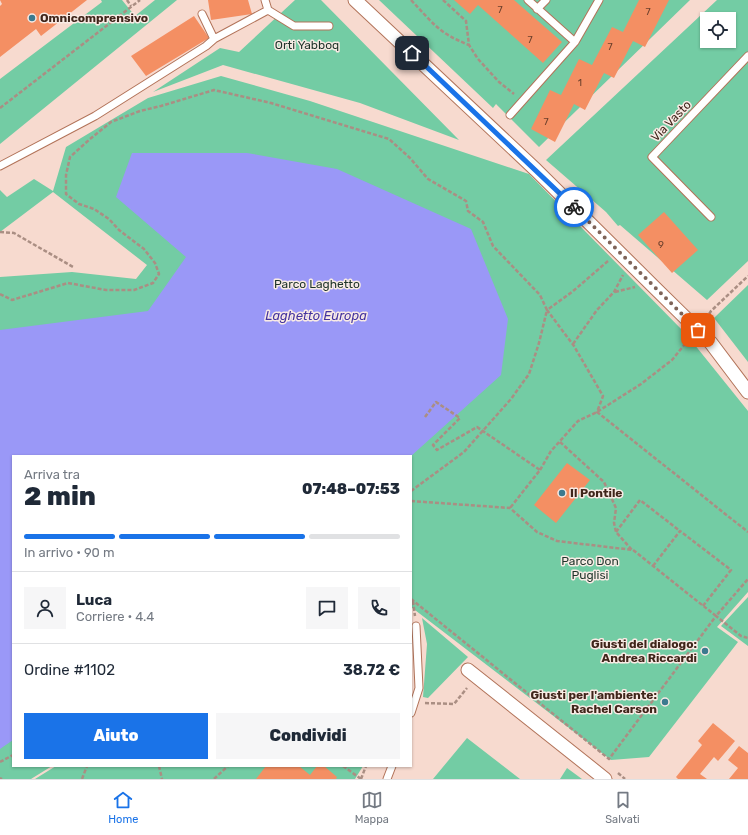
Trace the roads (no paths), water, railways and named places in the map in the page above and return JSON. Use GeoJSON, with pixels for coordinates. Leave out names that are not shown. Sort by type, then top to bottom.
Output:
{"type":"FeatureCollection","features":[{"type":"Feature","properties":{"kind":"street"},"geometry":{"type":"LineString","coordinates":[[355,0],[536,170],[711,343],[748,392]]}},
{"type":"Feature","properties":{"kind":"street"},"geometry":{"type":"LineString","coordinates":[[472,674],[605,779]]}},
{"type":"Feature","properties":{"kind":"lane"},"geometry":{"type":"LineString","coordinates":[[264,0],[268,10],[294,26],[329,26]]}},
{"type":"Feature","properties":{"kind":"lane"},"geometry":{"type":"LineString","coordinates":[[528,0],[575,42]]}},
{"type":"Feature","properties":{"kind":"lane"},"geometry":{"type":"LineString","coordinates":[[537,9],[546,0]]}},
{"type":"Feature","properties":{"kind":"lane"},"geometry":{"type":"LineString","coordinates":[[510,115],[575,42],[599,0]]}},
{"type":"Feature","properties":{"kind":"lane"},"geometry":{"type":"LineString","coordinates":[[0,166],[95,116],[214,39],[268,10]]}},
{"type":"Feature","properties":{"kind":"lane"},"geometry":{"type":"LineString","coordinates":[[202,14],[214,39]]}},
{"type":"Feature","properties":{"kind":"lane","name":"Via Vasto"},"geometry":{"type":"LineString","coordinates":[[711,217],[652,157],[748,56]]}},
{"type":"Feature","properties":{"kind":"lane"},"geometry":{"type":"LineString","coordinates":[[412,709],[419,688],[416,626]]}},
{"type":"Feature","properties":{"kind":"lane"},"geometry":{"type":"LineString","coordinates":[[386,779],[392,767]]}},
{"type":"Feature","properties":{"kind":"water","name":"Laghetto Europa"},"geometry":{"type":"Polygon","coordinates":[[[132,153],[247,153],[337,169],[471,229],[508,319],[501,375],[412,455],[12,455],[12,741],[0,749],[0,330],[148,311],[186,257],[116,197],[132,153]]]}},
{"type":"Feature","properties":{"kind":"place","name":"Omnicomprensivo"},"geometry":{"type":"Point","coordinates":[32,18]}},
{"type":"Feature","properties":{"kind":"place","name":"Il Pontile"},"geometry":{"type":"Point","coordinates":[562,493]}},
{"type":"Feature","properties":{"kind":"place","name":"Giusti del dialogo: Andrea Riccardi"},"geometry":{"type":"Point","coordinates":[705,651]}},
{"type":"Feature","properties":{"kind":"place","name":"Giusti per l'ambiente: Rachel Carson"},"geometry":{"type":"Point","coordinates":[665,702]}},
{"type":"Feature","properties":{"kind":"park label","name":"Orti Yabboq"},"geometry":{"type":"Point","coordinates":[307,45]}},
{"type":"Feature","properties":{"kind":"park label","name":"Parco Laghetto"},"geometry":{"type":"Point","coordinates":[317,284]}},
{"type":"Feature","properties":{"kind":"park label","name":"Parco Don Puglisi"},"geometry":{"type":"Point","coordinates":[590,568]}}]}
